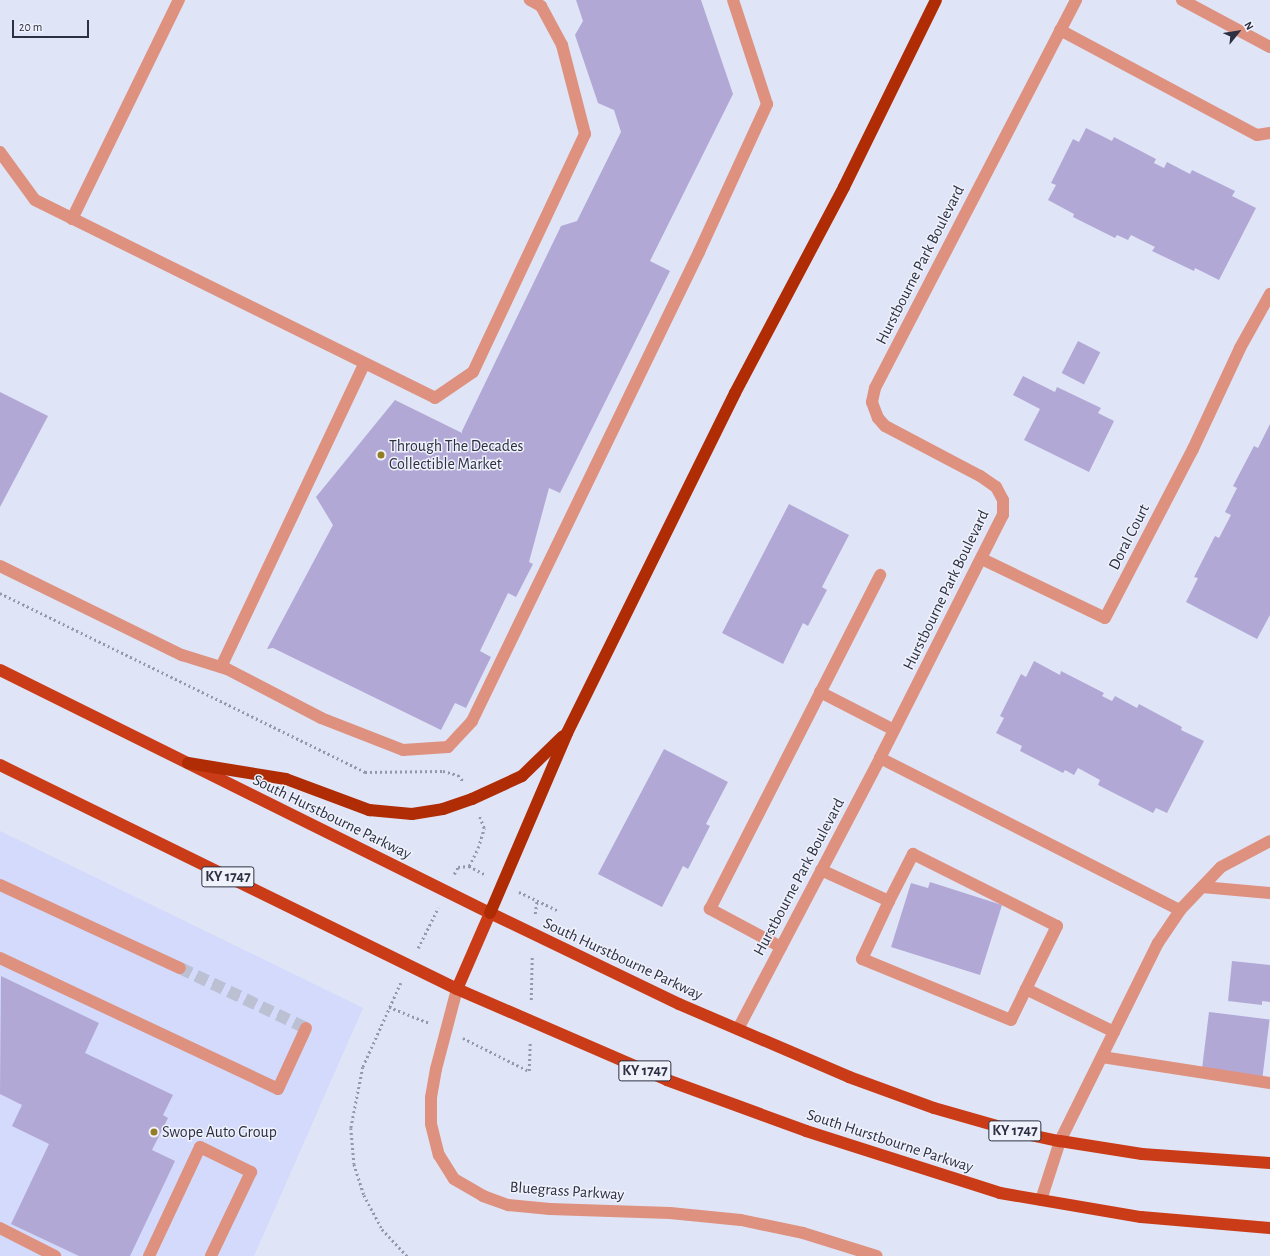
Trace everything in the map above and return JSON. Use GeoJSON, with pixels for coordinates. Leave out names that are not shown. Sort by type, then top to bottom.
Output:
{"type":"FeatureCollection","features":[{"type":"Feature","properties":{"kind":"highway"},"geometry":{"type":"LineString","coordinates":[[490,914],[567,733],[735,393],[844,187],[936,0]]}},
{"type":"Feature","properties":{"kind":"highway"},"geometry":{"type":"LineString","coordinates":[[188,763],[286,779],[369,810],[412,814],[443,809],[472,799],[522,776],[567,733]]}},
{"type":"Feature","properties":{"kind":"main road","name":"South Hurstbourne Parkway"},"geometry":{"type":"LineString","coordinates":[[0,670],[490,914],[679,1004],[849,1077],[934,1108],[1020,1133],[1142,1154],[1270,1163]]}},
{"type":"Feature","properties":{"kind":"main road","name":"South Hurstbourne Parkway"},"geometry":{"type":"LineString","coordinates":[[0,765],[456,989],[666,1080],[806,1131],[1000,1192],[1141,1216],[1270,1228]]}},
{"type":"Feature","properties":{"kind":"main road"},"geometry":{"type":"LineString","coordinates":[[456,989],[490,914]]}},
{"type":"Feature","properties":{"kind":"street"},"geometry":{"type":"LineString","coordinates":[[72,218],[179,0]]}},
{"type":"Feature","properties":{"kind":"street"},"geometry":{"type":"LineString","coordinates":[[0,152],[35,200],[435,398],[473,372],[585,134],[562,45],[541,6],[530,0]]}},
{"type":"Feature","properties":{"kind":"street"},"geometry":{"type":"LineString","coordinates":[[0,566],[182,655],[221,667],[321,718],[403,750],[448,746],[472,720],[699,252],[767,104],[732,0]]}},
{"type":"Feature","properties":{"kind":"street","name":"Hurstbourne Park Boulevard"},"geometry":{"type":"LineString","coordinates":[[738,1029],[880,758],[1003,515],[1003,500],[996,487],[980,476],[885,426],[878,418],[872,402],[875,388],[1076,0]]}},
{"type":"Feature","properties":{"kind":"street"},"geometry":{"type":"LineString","coordinates":[[1182,0],[1270,47]]}},
{"type":"Feature","properties":{"kind":"street"},"geometry":{"type":"LineString","coordinates":[[1060,30],[1257,135],[1270,133]]}},
{"type":"Feature","properties":{"kind":"street","name":"Doral Court"},"geometry":{"type":"LineString","coordinates":[[982,559],[1105,618],[1193,449],[1240,348],[1270,294]]}},
{"type":"Feature","properties":{"kind":"street"},"geometry":{"type":"LineString","coordinates":[[221,667],[364,364]]}},
{"type":"Feature","properties":{"kind":"street"},"geometry":{"type":"LineString","coordinates":[[781,947],[710,909],[880,576]]}},
{"type":"Feature","properties":{"kind":"street"},"geometry":{"type":"LineString","coordinates":[[820,692],[894,730]]}},
{"type":"Feature","properties":{"kind":"street"},"geometry":{"type":"LineString","coordinates":[[880,758],[1180,910]]}},
{"type":"Feature","properties":{"kind":"street"},"geometry":{"type":"LineString","coordinates":[[1041,1200],[1060,1141],[1158,944],[1180,910],[1221,867],[1270,841]]}},
{"type":"Feature","properties":{"kind":"street"},"geometry":{"type":"LineString","coordinates":[[913,854],[1057,926],[1026,989],[1011,1020],[862,959],[913,854]]}},
{"type":"Feature","properties":{"kind":"street"},"geometry":{"type":"LineString","coordinates":[[821,870],[889,901]]}},
{"type":"Feature","properties":{"kind":"street"},"geometry":{"type":"LineString","coordinates":[[0,885],[180,968]]}},
{"type":"Feature","properties":{"kind":"street"},"geometry":{"type":"LineString","coordinates":[[1202,887],[1270,893]]}},
{"type":"Feature","properties":{"kind":"street"},"geometry":{"type":"LineString","coordinates":[[0,958],[278,1089],[306,1028]]}},
{"type":"Feature","properties":{"kind":"street","name":"Bluegrass Parkway"},"geometry":{"type":"LineString","coordinates":[[456,989],[436,1069],[431,1098],[431,1124],[440,1155],[454,1179],[483,1196],[508,1205],[550,1209],[670,1213],[740,1220],[803,1233],[876,1256]]}},
{"type":"Feature","properties":{"kind":"street"},"geometry":{"type":"LineString","coordinates":[[1026,989],[1114,1032]]}},
{"type":"Feature","properties":{"kind":"street"},"geometry":{"type":"LineString","coordinates":[[1102,1057],[1270,1083]]}},
{"type":"Feature","properties":{"kind":"street"},"geometry":{"type":"LineString","coordinates":[[149,1256],[200,1146],[251,1172],[211,1256]]}},
{"type":"Feature","properties":{"kind":"street"},"geometry":{"type":"LineString","coordinates":[[0,1228],[55,1256]]}},
{"type":"Feature","properties":{"kind":"path"},"geometry":{"type":"LineString","coordinates":[[0,593],[365,772],[443,771],[458,775],[467,787],[484,828],[478,848],[469,866],[458,867],[389,1007],[363,1067],[351,1128],[354,1164],[364,1195],[382,1229],[408,1256]]}},
{"type":"Feature","properties":{"kind":"shaded area","name":"Swope Auto Group"},"geometry":{"type":"Polygon","coordinates":[[[0,831],[363,1008],[254,1256],[0,1256],[0,831]]]}},
{"type":"Feature","properties":{"kind":"building"},"geometry":{"type":"Polygon","coordinates":[[[576,0],[701,0],[733,94],[650,261],[670,271],[560,493],[549,488],[529,562],[533,564],[516,597],[508,593],[480,651],[491,657],[466,708],[455,703],[441,730],[273,648],[267,649],[333,525],[316,497],[395,400],[462,433],[561,226],[577,221],[621,132],[614,110],[598,103],[575,35],[583,21],[576,0]]]}},
{"type":"Feature","properties":{"kind":"building"},"geometry":{"type":"Polygon","coordinates":[[[1086,128],[1112,141],[1114,137],[1156,159],[1154,163],[1164,168],[1167,162],[1190,174],[1192,170],[1235,191],[1232,196],[1256,208],[1219,280],[1195,268],[1194,271],[1152,251],[1155,247],[1131,235],[1128,240],[1117,235],[1115,238],[1073,217],[1074,214],[1048,200],[1056,185],[1051,183],[1073,139],[1079,142],[1086,128]]]}},
{"type":"Feature","properties":{"kind":"building"},"geometry":{"type":"Polygon","coordinates":[[[1078,341],[1100,352],[1084,384],[1062,373],[1078,341]]]}},
{"type":"Feature","properties":{"kind":"building"},"geometry":{"type":"Polygon","coordinates":[[[1023,376],[1055,392],[1057,387],[1101,408],[1098,413],[1114,421],[1089,472],[1024,440],[1040,409],[1013,395],[1023,376]]]}},
{"type":"Feature","properties":{"kind":"building"},"geometry":{"type":"Polygon","coordinates":[[[0,392],[48,416],[0,507],[0,392]]]}},
{"type":"Feature","properties":{"kind":"building"},"geometry":{"type":"Polygon","coordinates":[[[1270,424],[1270,615],[1257,639],[1186,602],[1198,578],[1194,577],[1215,536],[1219,538],[1231,515],[1225,512],[1237,488],[1233,486],[1254,446],[1258,448],[1270,424]]]}},
{"type":"Feature","properties":{"kind":"building"},"geometry":{"type":"Polygon","coordinates":[[[789,504],[849,535],[822,587],[827,590],[808,626],[803,623],[783,664],[722,633],[789,504]]]}},
{"type":"Feature","properties":{"kind":"building"},"geometry":{"type":"Polygon","coordinates":[[[1034,661],[1060,675],[1061,671],[1104,693],[1102,696],[1112,701],[1115,696],[1137,708],[1139,704],[1182,727],[1181,730],[1204,741],[1167,813],[1156,808],[1153,813],[1098,785],[1100,780],[1078,768],[1074,775],[1065,770],[1063,773],[1020,751],[1022,746],[996,733],[1004,718],[1000,716],[1021,674],[1026,677],[1034,661]]]}},
{"type":"Feature","properties":{"kind":"building"},"geometry":{"type":"Polygon","coordinates":[[[664,749],[728,782],[706,824],[710,826],[688,869],[683,866],[662,907],[598,874],[664,749]]]}},
{"type":"Feature","properties":{"kind":"building"},"geometry":{"type":"Polygon","coordinates":[[[930,882],[1002,905],[980,975],[891,947],[911,883],[928,888],[930,882]]]}},
{"type":"Feature","properties":{"kind":"building"},"geometry":{"type":"Polygon","coordinates":[[[1232,961],[1270,965],[1270,1002],[1262,1001],[1262,1005],[1228,1001],[1232,961]]]}},
{"type":"Feature","properties":{"kind":"building"},"geometry":{"type":"Polygon","coordinates":[[[1,976],[99,1023],[85,1053],[173,1095],[163,1115],[168,1118],[152,1150],[175,1161],[130,1256],[79,1256],[11,1224],[49,1144],[12,1126],[22,1105],[0,1094],[1,976]]]}},
{"type":"Feature","properties":{"kind":"building"},"geometry":{"type":"Polygon","coordinates":[[[1209,1012],[1270,1019],[1262,1079],[1202,1072],[1209,1012]]]}},
{"type":"Feature","properties":{"kind":"tunnel"},"geometry":{"type":"LineString","coordinates":[[180,968],[306,1028]]}},
{"type":"Feature","properties":{"kind":"place","name":"Through The Decades Collectible Market"},"geometry":{"type":"Point","coordinates":[381,455]}},
{"type":"Feature","properties":{"kind":"place","name":"Swope Auto Group"},"geometry":{"type":"Point","coordinates":[154,1132]}}]}
